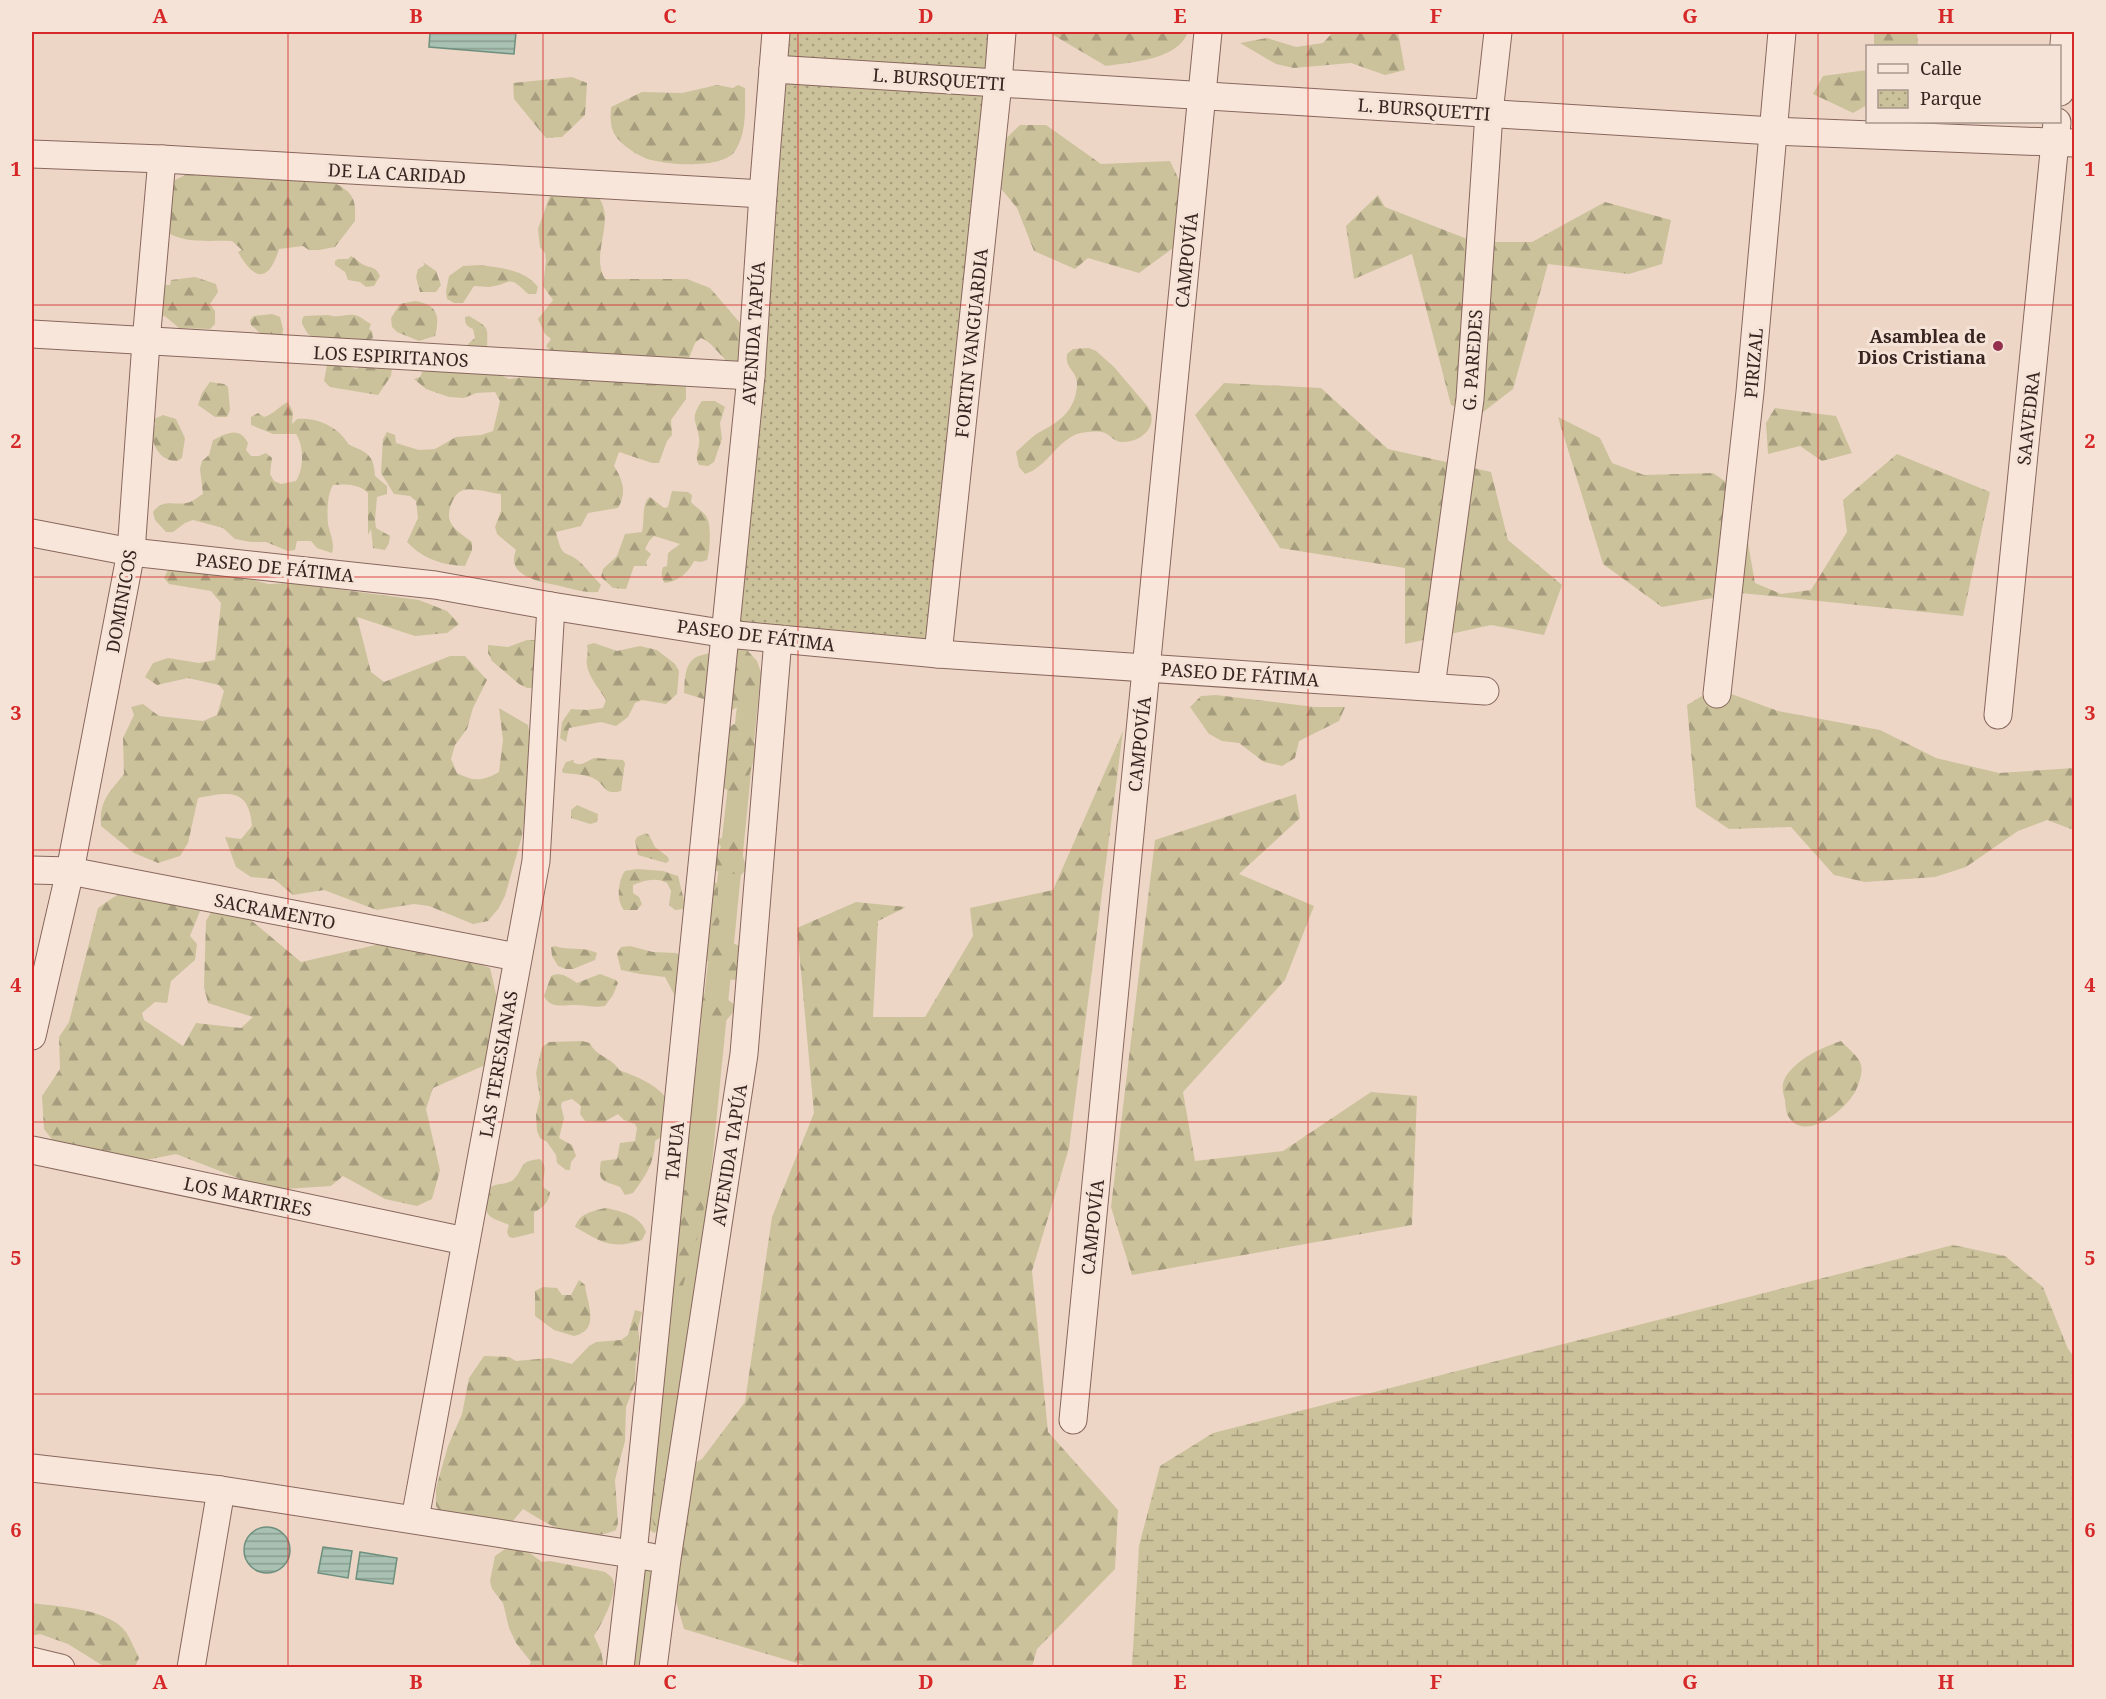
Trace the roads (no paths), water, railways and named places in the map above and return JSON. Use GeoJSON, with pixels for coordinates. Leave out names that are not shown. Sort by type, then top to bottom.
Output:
{"type":"FeatureCollection","features":[{"type":"Feature","properties":{"kind":"street","name":"AVENIDA TAPÚA"},"geometry":{"type":"LineString","coordinates":[[727,634],[751,376],[776,32]]}},
{"type":"Feature","properties":{"kind":"street","name":"FORTIN VANGUARDIA"},"geometry":{"type":"LineString","coordinates":[[938,654],[1002,32]]}},
{"type":"Feature","properties":{"kind":"street","name":"CAMPOVÍA"},"geometry":{"type":"LineString","coordinates":[[1073,1420],[1208,32]]}},
{"type":"Feature","properties":{"kind":"street","name":"G. PAREDES"},"geometry":{"type":"LineString","coordinates":[[1431,687],[1470,399],[1489,113],[1498,32]]}},
{"type":"Feature","properties":{"kind":"street","name":"PIRIZAL"},"geometry":{"type":"LineString","coordinates":[[1717,694],[1750,392],[1782,32]]}},
{"type":"Feature","properties":{"kind":"street"},"geometry":{"type":"LineString","coordinates":[[2061,80],[2065,32]]}},
{"type":"Feature","properties":{"kind":"street","name":"L. BURSQUETTI"},"geometry":{"type":"LineString","coordinates":[[773,69],[1773,131],[2062,135]]}},
{"type":"Feature","properties":{"kind":"street","name":"SAAVEDRA"},"geometry":{"type":"LineString","coordinates":[[1998,715],[2062,135]]}},
{"type":"Feature","properties":{"kind":"street","name":"DE LA CARIDAD"},"geometry":{"type":"LineString","coordinates":[[32,154],[162,159],[763,194]]}},
{"type":"Feature","properties":{"kind":"street","name":"DOMINICOS"},"geometry":{"type":"LineString","coordinates":[[32,1036],[70,871],[131,552],[162,159]]}},
{"type":"Feature","properties":{"kind":"street","name":"LOS ESPIRITANOS"},"geometry":{"type":"LineString","coordinates":[[32,334],[751,376]]}},
{"type":"Feature","properties":{"kind":"street","name":"PASEO DE FÁTIMA"},"geometry":{"type":"LineString","coordinates":[[32,533],[131,552],[435,585],[727,634],[938,654],[1485,691]]}},
{"type":"Feature","properties":{"kind":"street","name":"LAS TERESIANAS"},"geometry":{"type":"LineString","coordinates":[[415,1519],[536,861],[551,606]]}},
{"type":"Feature","properties":{"kind":"street","name":"TAPUA"},"geometry":{"type":"LineString","coordinates":[[620,1668],[727,634]]}},
{"type":"Feature","properties":{"kind":"street","name":"AVENIDA TAPÚA"},"geometry":{"type":"LineString","coordinates":[[653,1668],[667,1559],[744,1054],[778,639]]}},
{"type":"Feature","properties":{"kind":"street","name":"SACRAMENTO"},"geometry":{"type":"LineString","coordinates":[[32,870],[70,871],[517,957]]}},
{"type":"Feature","properties":{"kind":"street","name":"LOS MARTIRES"},"geometry":{"type":"LineString","coordinates":[[32,1150],[465,1241]]}},
{"type":"Feature","properties":{"kind":"street"},"geometry":{"type":"LineString","coordinates":[[32,1468],[221,1490],[667,1559]]}},
{"type":"Feature","properties":{"kind":"street"},"geometry":{"type":"LineString","coordinates":[[191,1668],[221,1490]]}},
{"type":"Feature","properties":{"kind":"street"},"geometry":{"type":"LineString","coordinates":[[32,1661],[61,1668]]}},
{"type":"Feature","properties":{"kind":"place","name":"Asamblea de Dios Cristiana"},"geometry":{"type":"Point","coordinates":[1998,346]}}]}
